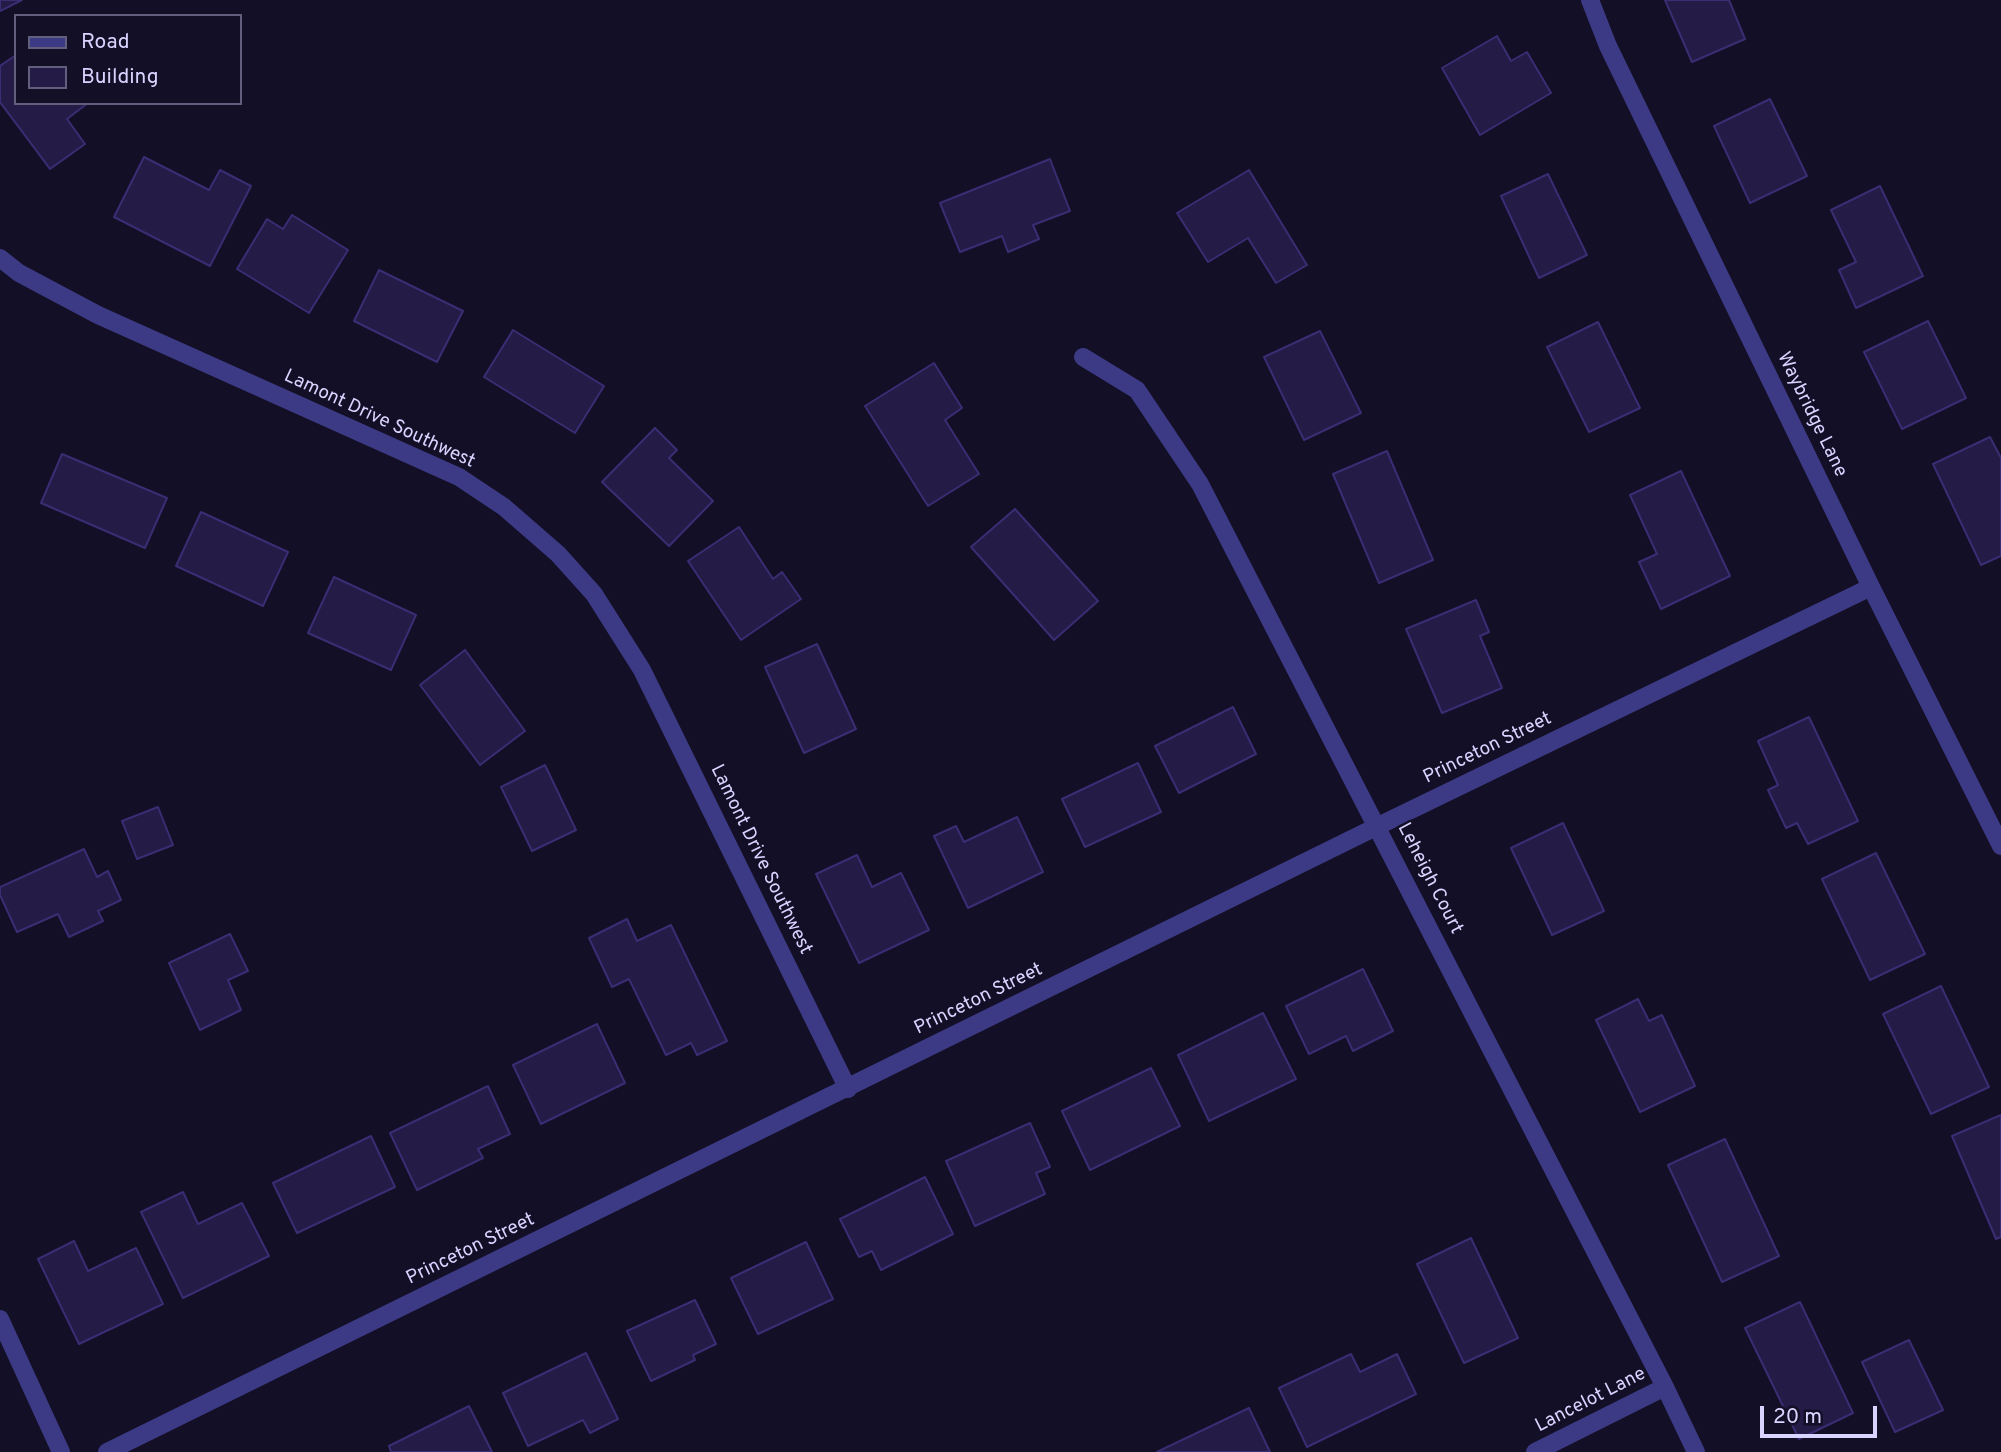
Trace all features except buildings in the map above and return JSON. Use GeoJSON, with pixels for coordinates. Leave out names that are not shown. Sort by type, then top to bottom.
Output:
{"type":"FeatureCollection","features":[{"type":"Feature","properties":{"kind":"street","name":"Waybridge Lane"},"geometry":{"type":"LineString","coordinates":[[1590,0],[1608,46],[1871,587],[2001,846]]}},
{"type":"Feature","properties":{"kind":"street","name":"Lamont Drive Southwest"},"geometry":{"type":"LineString","coordinates":[[0,258],[19,273],[98,315],[459,477],[504,507],[558,554],[594,594],[642,670],[848,1089]]}},
{"type":"Feature","properties":{"kind":"street","name":"Leheigh Court"},"geometry":{"type":"LineString","coordinates":[[1083,357],[1137,390],[1200,484],[1378,826],[1696,1452]]}},
{"type":"Feature","properties":{"kind":"street","name":"Princeton Street"},"geometry":{"type":"LineString","coordinates":[[107,1452],[1378,826],[1871,587]]}},
{"type":"Feature","properties":{"kind":"street"},"geometry":{"type":"LineString","coordinates":[[0,1319],[61,1452]]}},
{"type":"Feature","properties":{"kind":"street","name":"Lancelot Lane"},"geometry":{"type":"LineString","coordinates":[[1535,1452],[1665,1387]]}}]}
